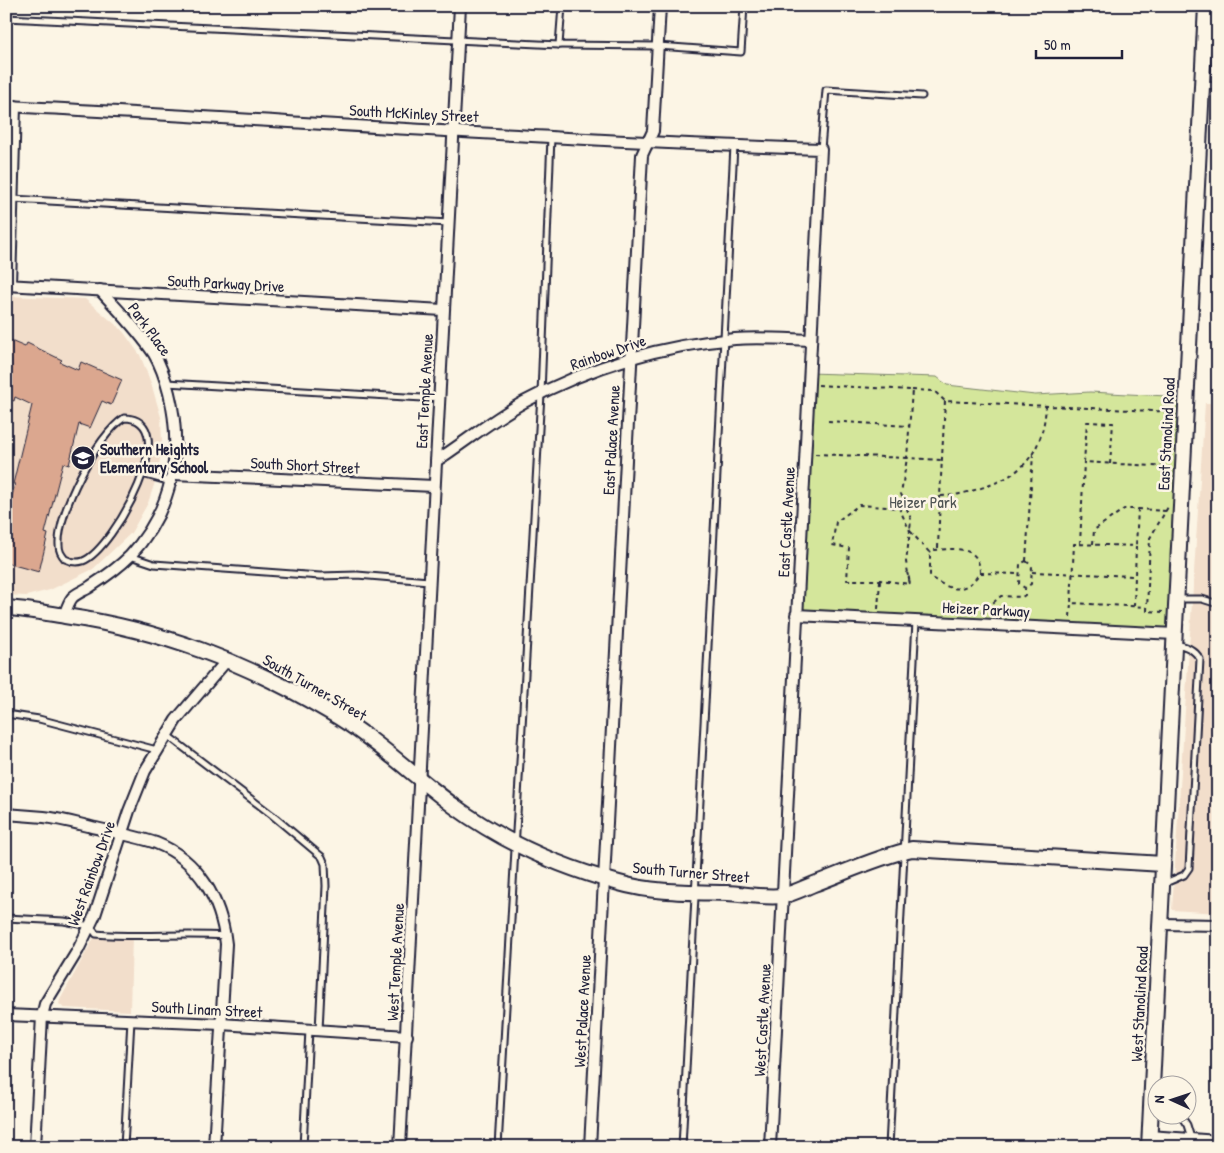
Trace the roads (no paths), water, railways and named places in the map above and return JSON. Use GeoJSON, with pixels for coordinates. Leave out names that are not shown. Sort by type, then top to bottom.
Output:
{"type":"FeatureCollection","features":[{"type":"Feature","properties":{"kind":"main road","name":"East Stanolind Road"},"geometry":{"type":"LineString","coordinates":[[1163,864],[1206,6]]}},
{"type":"Feature","properties":{"kind":"main road","name":"South Turner Street"},"geometry":{"type":"LineString","coordinates":[[6,608],[26,609],[94,620],[134,629],[174,640],[228,659],[330,712],[360,732],[455,807],[514,842],[558,862],[620,883],[640,887],[696,892],[783,896],[912,849],[1163,864]]}},
{"type":"Feature","properties":{"kind":"main road","name":"West Stanolind Road"},"geometry":{"type":"LineString","coordinates":[[1155,1076],[1163,864]]}},
{"type":"Feature","properties":{"kind":"main road","name":"West Stanolind Road"},"geometry":{"type":"LineString","coordinates":[[1149,1142],[1151,1126]]}},
{"type":"Feature","properties":{"kind":"street","name":"East Temple Avenue"},"geometry":{"type":"LineString","coordinates":[[420,778],[460,6]]}},
{"type":"Feature","properties":{"kind":"street","name":"East Palace Avenue"},"geometry":{"type":"LineString","coordinates":[[604,878],[642,155],[653,130],[660,6]]}},
{"type":"Feature","properties":{"kind":"street","name":"South McKinley Street"},"geometry":{"type":"LineString","coordinates":[[11,106],[453,130],[647,143],[821,149]]}},
{"type":"Feature","properties":{"kind":"street"},"geometry":{"type":"LineString","coordinates":[[8,285],[12,199],[11,106]]}},
{"type":"Feature","properties":{"kind":"street","name":"East Castle Avenue"},"geometry":{"type":"LineString","coordinates":[[783,896],[821,149]]}},
{"type":"Feature","properties":{"kind":"street","name":"South Parkway Drive"},"geometry":{"type":"LineString","coordinates":[[8,285],[444,310]]}},
{"type":"Feature","properties":{"kind":"street","name":"Park Place"},"geometry":{"type":"LineString","coordinates":[[64,616],[72,598],[100,580],[130,556],[155,519],[164,502],[172,478],[176,449],[175,423],[166,382],[155,356],[129,322],[100,290]]}},
{"type":"Feature","properties":{"kind":"street","name":"Rainbow Drive"},"geometry":{"type":"LineString","coordinates":[[436,461],[523,403],[586,373],[630,358],[688,345],[725,340],[758,338],[811,340]]}},
{"type":"Feature","properties":{"kind":"street","name":"South Short Street"},"geometry":{"type":"LineString","coordinates":[[172,478],[434,486]]}},
{"type":"Feature","properties":{"kind":"street","name":"Heizer Parkway"},"geometry":{"type":"LineString","coordinates":[[796,614],[916,620],[1175,639]]}},
{"type":"Feature","properties":{"kind":"street","name":"West Rainbow Drive"},"geometry":{"type":"LineString","coordinates":[[35,1147],[42,1016],[45,1004],[78,950],[95,915],[145,771],[176,720],[228,659]]}},
{"type":"Feature","properties":{"kind":"street","name":"West Temple Avenue"},"geometry":{"type":"LineString","coordinates":[[400,1147],[420,778]]}},
{"type":"Feature","properties":{"kind":"street"},"geometry":{"type":"LineString","coordinates":[[6,814],[46,817],[122,834],[156,844],[187,863],[211,892],[224,924],[226,967],[214,1147]]}},
{"type":"Feature","properties":{"kind":"street","name":"West Palace Avenue"},"geometry":{"type":"LineString","coordinates":[[590,1147],[604,878]]}},
{"type":"Feature","properties":{"kind":"street","name":"West Castle Avenue"},"geometry":{"type":"LineString","coordinates":[[770,1147],[783,896]]}},
{"type":"Feature","properties":{"kind":"street"},"geometry":{"type":"LineString","coordinates":[[1161,924],[1218,925]]}},
{"type":"Feature","properties":{"kind":"street","name":"South Linam Street"},"geometry":{"type":"LineString","coordinates":[[6,1014],[221,1024],[406,1036]]}},
{"type":"Feature","properties":{"kind":"street"},"geometry":{"type":"LineString","coordinates":[[1149,1142],[1191,1139],[1218,1141]]}},
{"type":"Feature","properties":{"kind":"lane"},"geometry":{"type":"LineString","coordinates":[[559,45],[562,6]]}},
{"type":"Feature","properties":{"kind":"lane"},"geometry":{"type":"LineString","coordinates":[[6,18],[559,45],[658,46],[741,52],[744,6]]}},
{"type":"Feature","properties":{"kind":"lane"},"geometry":{"type":"LineString","coordinates":[[1202,85],[1218,86]]}},
{"type":"Feature","properties":{"kind":"lane"},"geometry":{"type":"LineString","coordinates":[[821,149],[826,90],[922,96]]}},
{"type":"Feature","properties":{"kind":"lane"},"geometry":{"type":"LineString","coordinates":[[498,1147],[541,394],[551,137]]}},
{"type":"Feature","properties":{"kind":"lane"},"geometry":{"type":"LineString","coordinates":[[682,1147],[734,146]]}},
{"type":"Feature","properties":{"kind":"lane"},"geometry":{"type":"LineString","coordinates":[[12,199],[448,223]]}},
{"type":"Feature","properties":{"kind":"lane"},"geometry":{"type":"LineString","coordinates":[[166,382],[413,397],[439,396]]}},
{"type":"Feature","properties":{"kind":"lane"},"geometry":{"type":"LineString","coordinates":[[124,418],[131,418],[141,422],[147,430],[149,445],[142,474],[130,502],[113,530],[96,552],[78,562],[64,559],[60,552],[59,543],[61,528],[78,481],[96,448],[117,422],[124,418]]}},
{"type":"Feature","properties":{"kind":"lane"},"geometry":{"type":"LineString","coordinates":[[142,474],[172,478]]}},
{"type":"Feature","properties":{"kind":"lane"},"geometry":{"type":"LineString","coordinates":[[130,556],[154,564],[320,576],[357,575],[430,581]]}},
{"type":"Feature","properties":{"kind":"lane"},"geometry":{"type":"LineString","coordinates":[[1176,599],[1202,599],[1218,604]]}},
{"type":"Feature","properties":{"kind":"lane"},"geometry":{"type":"LineString","coordinates":[[889,1147],[916,620]]}},
{"type":"Feature","properties":{"kind":"lane"},"geometry":{"type":"LineString","coordinates":[[1162,884],[1171,882],[1184,875],[1189,868],[1200,659],[1196,652],[1175,639]]}},
{"type":"Feature","properties":{"kind":"lane"},"geometry":{"type":"LineString","coordinates":[[6,714],[39,719],[157,750]]}},
{"type":"Feature","properties":{"kind":"lane"},"geometry":{"type":"LineString","coordinates":[[166,735],[272,815],[322,857],[325,864],[326,886],[304,1147]]}},
{"type":"Feature","properties":{"kind":"lane"},"geometry":{"type":"LineString","coordinates":[[6,918],[64,921],[90,926],[96,934],[100,935],[125,937],[184,934],[225,936]]}},
{"type":"Feature","properties":{"kind":"lane"},"geometry":{"type":"LineString","coordinates":[[124,1147],[131,1020]]}},
{"type":"Feature","properties":{"kind":"lane"},"geometry":{"type":"LineString","coordinates":[[1187,1126],[1191,1139]]}},
{"type":"Feature","properties":{"kind":"place","name":"Southern Heights Elementary School"},"geometry":{"type":"Point","coordinates":[83,458]}},
{"type":"Feature","properties":{"kind":"park label","name":"Heizer Park"},"geometry":{"type":"Point","coordinates":[923,502]}}]}
